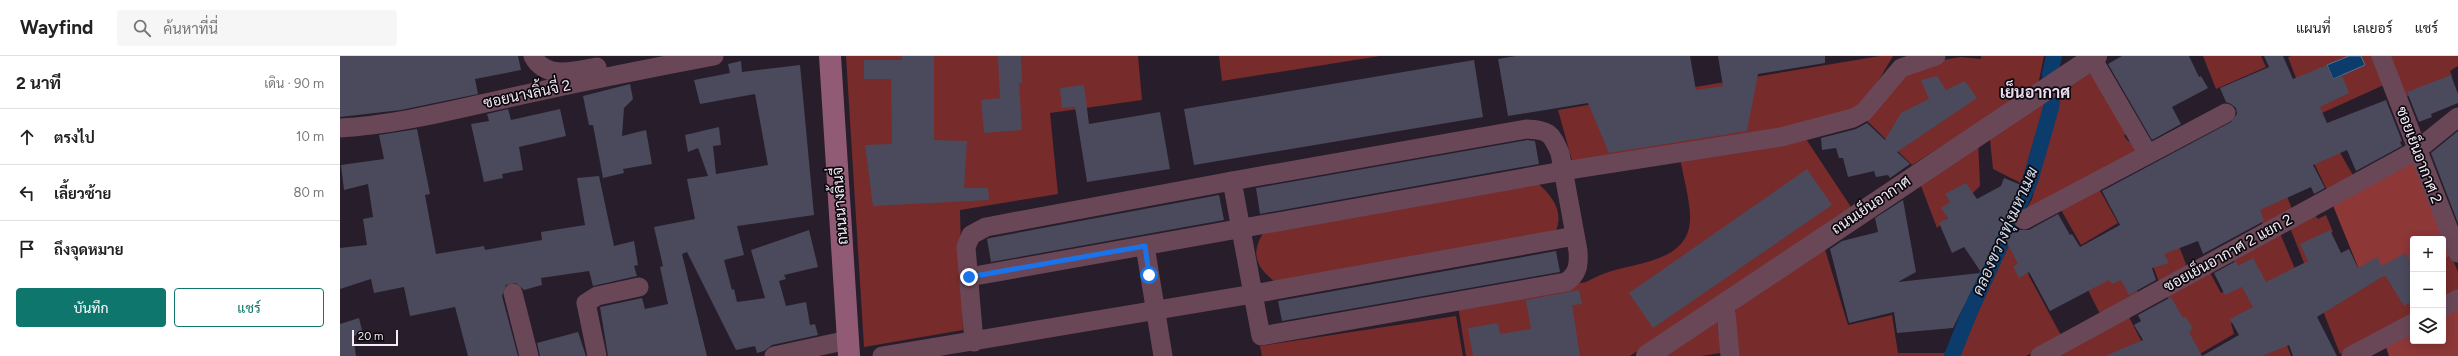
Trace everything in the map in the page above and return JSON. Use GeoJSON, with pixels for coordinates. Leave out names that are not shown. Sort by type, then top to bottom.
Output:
{"type":"FeatureCollection","features":[{"type":"Feature","properties":{"kind":"main road","name":"ถนนนางลิ้นจี่"},"geometry":{"type":"LineString","coordinates":[[830,56],[849,348]]}},
{"type":"Feature","properties":{"kind":"street"},"geometry":{"type":"LineString","coordinates":[[534,56],[541,68],[551,72],[581,70],[653,56]]}},
{"type":"Feature","properties":{"kind":"street","name":"ซอยนางลิ้นจี่ 2"},"geometry":{"type":"LineString","coordinates":[[340,128],[364,127],[444,112],[614,75],[714,56]]}},
{"type":"Feature","properties":{"kind":"street"},"geometry":{"type":"LineString","coordinates":[[969,277],[1563,171],[1781,137],[1842,122],[1864,112],[1901,68],[1936,56]]}},
{"type":"Feature","properties":{"kind":"street","name":"ซอยเย็นอากาศ 2"},"geometry":{"type":"LineString","coordinates":[[2381,56],[2458,253]]}},
{"type":"Feature","properties":{"kind":"street"},"geometry":{"type":"LineString","coordinates":[[2094,57],[2148,154]]}},
{"type":"Feature","properties":{"kind":"street","name":"ถนนเย็นอากาศ"},"geometry":{"type":"LineString","coordinates":[[1647,356],[1724,303],[2094,57]]}},
{"type":"Feature","properties":{"kind":"street"},"geometry":{"type":"LineString","coordinates":[[2024,220],[2226,113]]}},
{"type":"Feature","properties":{"kind":"street","name":"ซอยเย็นอากาศ 2 แยก 2"},"geometry":{"type":"LineString","coordinates":[[2040,356],[2417,150],[2458,116]]}},
{"type":"Feature","properties":{"kind":"street"},"geometry":{"type":"LineString","coordinates":[[974,342],[966,247],[971,235],[986,227],[1232,181],[1526,129],[1548,132],[1554,139],[1560,152],[1579,264],[1575,276],[1566,282],[1261,336],[1232,181]]}},
{"type":"Feature","properties":{"kind":"street"},"geometry":{"type":"LineString","coordinates":[[882,356],[974,342],[1254,294],[1575,236]]}},
{"type":"Feature","properties":{"kind":"street"},"geometry":{"type":"LineString","coordinates":[[1145,246],[1163,356]]}},
{"type":"Feature","properties":{"kind":"street"},"geometry":{"type":"LineString","coordinates":[[597,356],[586,303],[597,296],[639,287]]}},
{"type":"Feature","properties":{"kind":"street"},"geometry":{"type":"LineString","coordinates":[[513,293],[529,356]]}},
{"type":"Feature","properties":{"kind":"street"},"geometry":{"type":"LineString","coordinates":[[2446,306],[2458,300]]}},
{"type":"Feature","properties":{"kind":"street"},"geometry":{"type":"LineString","coordinates":[[1724,303],[1730,356]]}},
{"type":"Feature","properties":{"kind":"street"},"geometry":{"type":"LineString","coordinates":[[2351,356],[2410,325]]}},
{"type":"Feature","properties":{"kind":"street"},"geometry":{"type":"LineString","coordinates":[[774,356],[849,348]]}},
{"type":"Feature","properties":{"kind":"shaded area"},"geometry":{"type":"Polygon","coordinates":[[[846,56],[1138,56],[1142,100],[1050,113],[1058,194],[960,210],[963,330],[864,347],[846,56]]]}},
{"type":"Feature","properties":{"kind":"shaded area"},"geometry":{"type":"Polygon","coordinates":[[[1219,56],[1380,56],[1222,81],[1219,56]]]}},
{"type":"Feature","properties":{"kind":"shaded area"},"geometry":{"type":"Polygon","coordinates":[[[1880,56],[1893,56],[1863,107],[1850,118],[1573,164],[1558,110],[1880,56]]]}},
{"type":"Feature","properties":{"kind":"shaded area"},"geometry":{"type":"Polygon","coordinates":[[[1981,56],[2044,56],[2038,85],[1912,165],[1864,118],[1901,75],[1936,61],[1961,57],[1981,59],[1981,56]]]}},
{"type":"Feature","properties":{"kind":"shaded area"},"geometry":{"type":"Polygon","coordinates":[[[2203,56],[2261,56],[2266,67],[2216,89],[2203,56]]]}},
{"type":"Feature","properties":{"kind":"shaded area"},"geometry":{"type":"Polygon","coordinates":[[[2376,56],[2386,84],[2311,118],[2288,57],[2376,56]]]}},
{"type":"Feature","properties":{"kind":"shaded area"},"geometry":{"type":"Polygon","coordinates":[[[2389,56],[2458,56],[2458,66],[2450,71],[2452,76],[2406,97],[2389,56]]]}},
{"type":"Feature","properties":{"kind":"shaded area"},"geometry":{"type":"Polygon","coordinates":[[[2087,70],[2093,72],[2128,131],[2124,136],[2128,141],[2134,142],[2139,151],[2025,211],[2032,199],[2063,83],[2087,70]]]}},
{"type":"Feature","properties":{"kind":"shaded area"},"geometry":{"type":"Polygon","coordinates":[[[2050,98],[2025,185],[1993,169],[1989,130],[2050,98]]]}},
{"type":"Feature","properties":{"kind":"shaded area"},"geometry":{"type":"Polygon","coordinates":[[[1804,136],[1851,207],[1630,356],[1466,356],[1458,306],[1586,282],[1615,270],[1669,254],[1679,246],[1687,235],[1690,221],[1688,198],[1680,158],[1804,136]]]}},
{"type":"Feature","properties":{"kind":"shaded area"},"geometry":{"type":"Polygon","coordinates":[[[1978,138],[1980,186],[1937,228],[1918,178],[1978,138]]]}},
{"type":"Feature","properties":{"kind":"shaded area"},"geometry":{"type":"Polygon","coordinates":[[[2339,151],[2354,177],[2327,190],[2313,161],[2339,151]]]}},
{"type":"Feature","properties":{"kind":"shaded area"},"geometry":{"type":"Polygon","coordinates":[[[2413,161],[2443,236],[2410,236],[2410,273],[2366,279],[2358,267],[2332,203],[2413,161]]]}},
{"type":"Feature","properties":{"kind":"shaded area"},"geometry":{"type":"Polygon","coordinates":[[[2242,162],[2286,194],[2292,209],[2263,226],[2242,162]]]}},
{"type":"Feature","properties":{"kind":"shaded area"},"geometry":{"type":"Polygon","coordinates":[[[1536,182],[1552,198],[1558,211],[1558,225],[1555,233],[1278,284],[1264,272],[1257,260],[1257,246],[1265,230],[1536,182]]]}},
{"type":"Feature","properties":{"kind":"shaded area"},"geometry":{"type":"Polygon","coordinates":[[[2098,187],[2118,223],[2081,245],[2060,208],[2098,187]]]}},
{"type":"Feature","properties":{"kind":"shaded area"},"geometry":{"type":"Polygon","coordinates":[[[2313,213],[2318,219],[2326,215],[2333,232],[2309,242],[2329,283],[2358,267],[2366,279],[2410,273],[2410,319],[2340,354],[2289,225],[2313,213]]]}},
{"type":"Feature","properties":{"kind":"shaded area"},"geometry":{"type":"Polygon","coordinates":[[[2018,228],[2029,276],[2062,337],[2026,356],[1959,356],[2014,231],[2018,228]]]}},
{"type":"Feature","properties":{"kind":"shaded area"},"geometry":{"type":"Polygon","coordinates":[[[2279,231],[2306,295],[2278,296],[2231,323],[2234,334],[2198,355],[2166,295],[2208,269],[2221,293],[2244,282],[2232,256],[2279,231]]]}},
{"type":"Feature","properties":{"kind":"shaded area"},"geometry":{"type":"Polygon","coordinates":[[[2177,241],[2186,264],[2185,270],[2160,284],[2146,249],[2177,241]]]}},
{"type":"Feature","properties":{"kind":"shaded area"},"geometry":{"type":"Polygon","coordinates":[[[2446,243],[2451,255],[2446,258],[2446,243]]]}},
{"type":"Feature","properties":{"kind":"shaded area"},"geometry":{"type":"Polygon","coordinates":[[[1824,246],[1848,325],[1892,315],[1898,353],[1946,353],[1944,356],[1737,356],[1734,316],[1736,309],[1824,246]]]}},
{"type":"Feature","properties":{"kind":"shaded area"},"geometry":{"type":"Polygon","coordinates":[[[2451,255],[2458,272],[2458,294],[2446,300],[2446,272],[2446,258],[2451,255]]]}},
{"type":"Feature","properties":{"kind":"shaded area"},"geometry":{"type":"Polygon","coordinates":[[[2124,260],[2139,295],[2101,316],[2083,280],[2124,260]]]}},
{"type":"Feature","properties":{"kind":"shaded area"},"geometry":{"type":"Polygon","coordinates":[[[2458,305],[2458,356],[2389,356],[2386,347],[2410,333],[2410,344],[2446,344],[2446,312],[2458,305]]]}},
{"type":"Feature","properties":{"kind":"shaded area"},"geometry":{"type":"Polygon","coordinates":[[[1716,314],[1721,353],[1701,356],[1658,356],[1716,314]]]}},
{"type":"Feature","properties":{"kind":"shaded area"},"geometry":{"type":"Polygon","coordinates":[[[1456,316],[1463,356],[1262,356],[1260,346],[1456,316]]]}},
{"type":"Feature","properties":{"kind":"shaded area"},"geometry":{"type":"Polygon","coordinates":[[[2129,317],[2149,356],[2057,356],[2129,317]]]}},
{"type":"Feature","properties":{"kind":"shaded area"},"geometry":{"type":"Polygon","coordinates":[[[2285,340],[2291,356],[2234,356],[2285,340]]]}},
{"type":"Feature","properties":{"kind":"water"},"geometry":{"type":"Polygon","coordinates":[[[2349,56],[2361,56],[2365,65],[2333,79],[2327,65],[2349,56]]]}},
{"type":"Feature","properties":{"kind":"building"},"geometry":{"type":"Polygon","coordinates":[[[340,56],[518,56],[521,70],[475,79],[478,94],[401,110],[340,117],[340,56]]]}},
{"type":"Feature","properties":{"kind":"building"},"geometry":{"type":"Polygon","coordinates":[[[902,56],[934,56],[934,140],[967,141],[964,188],[988,188],[989,200],[873,206],[865,145],[892,144],[891,79],[864,79],[864,60],[902,60],[902,56]]]}},
{"type":"Feature","properties":{"kind":"building"},"geometry":{"type":"Polygon","coordinates":[[[998,56],[1021,56],[1022,83],[1019,83],[1022,130],[984,133],[981,100],[1000,98],[998,56]]]}},
{"type":"Feature","properties":{"kind":"building"},"geometry":{"type":"Polygon","coordinates":[[[1516,56],[1690,56],[1696,90],[1723,86],[1718,56],[1825,56],[1825,63],[1758,74],[1747,131],[1609,153],[1588,103],[1508,116],[1498,59],[1516,56]]]}},
{"type":"Feature","properties":{"kind":"building"},"geometry":{"type":"Polygon","coordinates":[[[2122,56],[2189,56],[2199,77],[2201,76],[2208,88],[2172,107],[2181,124],[2152,140],[2108,64],[2122,56]]]}},
{"type":"Feature","properties":{"kind":"building"},"geometry":{"type":"Polygon","coordinates":[[[2264,56],[2283,56],[2293,79],[2327,65],[2333,79],[2342,75],[2349,93],[2320,107],[2327,123],[2386,100],[2402,141],[2400,142],[2402,146],[2356,171],[2347,150],[2313,165],[2325,188],[2314,194],[2311,187],[2260,210],[2264,221],[2203,254],[2198,241],[2164,254],[2169,263],[2152,268],[2156,280],[2129,295],[2121,280],[2112,284],[2109,280],[2050,311],[2029,272],[2019,278],[2013,266],[2018,264],[2004,237],[2019,230],[2029,230],[2058,214],[2070,235],[2072,234],[2080,247],[2120,225],[2102,191],[2231,122],[2237,114],[2236,108],[2226,102],[2220,88],[2269,67],[2264,56]]]}},
{"type":"Feature","properties":{"kind":"building"},"geometry":{"type":"Polygon","coordinates":[[[1474,60],[1483,117],[1194,165],[1184,109],[1474,60]]]}},
{"type":"Feature","properties":{"kind":"building"},"geometry":{"type":"Polygon","coordinates":[[[741,61],[742,72],[800,65],[814,215],[737,226],[744,255],[724,260],[732,290],[734,289],[737,302],[765,298],[751,250],[809,230],[818,267],[784,275],[786,279],[779,281],[786,306],[806,302],[810,325],[815,324],[818,335],[772,345],[764,351],[757,353],[755,346],[736,350],[687,252],[682,254],[707,356],[608,356],[600,307],[642,298],[645,309],[668,304],[660,267],[663,266],[654,227],[695,219],[687,179],[708,176],[698,148],[688,152],[685,135],[719,127],[721,145],[713,146],[716,174],[768,165],[755,94],[700,104],[694,80],[730,73],[728,64],[741,61]]]}},
{"type":"Feature","properties":{"kind":"building"},"geometry":{"type":"Polygon","coordinates":[[[2451,75],[2458,94],[2458,103],[2431,114],[2432,117],[2419,122],[2407,92],[2451,75]]]}},
{"type":"Feature","properties":{"kind":"building"},"geometry":{"type":"Polygon","coordinates":[[[1937,76],[1946,90],[1965,81],[1977,98],[1897,152],[1910,164],[1890,178],[1888,175],[1876,177],[1874,171],[1848,177],[1843,158],[1839,158],[1836,148],[1822,150],[1821,138],[1856,129],[1867,123],[1885,140],[1901,113],[1929,99],[1921,80],[1937,76]]]}},
{"type":"Feature","properties":{"kind":"building"},"geometry":{"type":"Polygon","coordinates":[[[630,84],[633,99],[624,108],[622,136],[646,130],[652,164],[623,169],[624,173],[603,178],[593,125],[589,125],[583,96],[630,84]]]}},
{"type":"Feature","properties":{"kind":"building"},"geometry":{"type":"Polygon","coordinates":[[[1084,85],[1089,124],[1160,112],[1170,169],[1087,182],[1075,107],[1062,108],[1060,88],[1084,85]]]}},
{"type":"Feature","properties":{"kind":"building"},"geometry":{"type":"Polygon","coordinates":[[[508,109],[511,120],[560,109],[566,136],[519,147],[523,170],[502,174],[503,178],[484,182],[471,124],[489,121],[487,114],[508,109]]]}},
{"type":"Feature","properties":{"kind":"building"},"geometry":{"type":"Polygon","coordinates":[[[417,129],[430,194],[425,195],[436,254],[484,246],[485,250],[542,240],[541,232],[585,225],[577,178],[599,176],[614,246],[634,241],[638,265],[634,266],[637,276],[593,286],[589,271],[541,278],[542,285],[524,290],[516,283],[506,285],[502,296],[518,356],[468,356],[455,307],[410,316],[404,287],[374,293],[371,279],[340,289],[340,248],[367,245],[363,219],[373,217],[368,184],[344,190],[341,165],[384,159],[379,135],[417,129]]]}},
{"type":"Feature","properties":{"kind":"building"},"geometry":{"type":"Polygon","coordinates":[[[2458,131],[2458,223],[2431,153],[2458,131]]]}},
{"type":"Feature","properties":{"kind":"building"},"geometry":{"type":"Polygon","coordinates":[[[1527,140],[1535,141],[1539,164],[1260,214],[1256,188],[1527,140]]]}},
{"type":"Feature","properties":{"kind":"building"},"geometry":{"type":"Polygon","coordinates":[[[1807,169],[1832,205],[1653,328],[1629,293],[1807,169]]]}},
{"type":"Feature","properties":{"kind":"building"},"geometry":{"type":"Polygon","coordinates":[[[2004,178],[2021,185],[1981,272],[1964,247],[1952,253],[1939,223],[1948,218],[1941,208],[1950,202],[1945,194],[1966,183],[1977,199],[2001,186],[2004,178]]]}},
{"type":"Feature","properties":{"kind":"building"},"geometry":{"type":"Polygon","coordinates":[[[1219,195],[1224,220],[991,262],[987,239],[990,238],[1219,195]]]}},
{"type":"Feature","properties":{"kind":"building"},"geometry":{"type":"Polygon","coordinates":[[[1903,200],[1916,272],[1898,282],[1980,273],[1953,328],[1897,333],[1894,312],[1849,323],[1830,249],[1842,241],[1878,232],[1875,218],[1903,200]]]}},
{"type":"Feature","properties":{"kind":"building"},"geometry":{"type":"Polygon","coordinates":[[[2330,230],[2341,253],[2349,249],[2358,268],[2377,257],[2382,266],[2405,253],[2410,261],[2410,303],[2404,306],[2385,275],[2317,317],[2337,356],[2293,356],[2289,345],[2262,356],[2202,356],[2239,335],[2230,319],[2253,307],[2242,287],[2225,295],[2214,273],[2236,261],[2238,266],[2253,258],[2266,282],[2308,261],[2300,244],[2330,230]]]}},
{"type":"Feature","properties":{"kind":"building"},"geometry":{"type":"Polygon","coordinates":[[[1556,251],[1560,272],[1282,321],[1278,301],[1556,251]]]}},
{"type":"Feature","properties":{"kind":"building"},"geometry":{"type":"Polygon","coordinates":[[[1579,290],[1582,304],[1572,305],[1580,356],[1473,356],[1468,328],[1498,323],[1500,334],[1531,329],[1526,300],[1579,290]]]}},
{"type":"Feature","properties":{"kind":"building"},"geometry":{"type":"Polygon","coordinates":[[[2171,297],[2183,318],[2186,317],[2193,329],[2189,332],[2202,356],[2105,356],[2143,340],[2134,325],[2141,321],[2138,315],[2171,297]]]}},
{"type":"Feature","properties":{"kind":"building"},"geometry":{"type":"Polygon","coordinates":[[[359,318],[363,334],[353,336],[356,356],[340,356],[340,324],[359,318]]]}},
{"type":"Feature","properties":{"kind":"building"},"geometry":{"type":"Polygon","coordinates":[[[578,332],[586,356],[540,356],[537,343],[578,332]]]}},
{"type":"Feature","properties":{"kind":"waterway","name":"คลองขวางทุ่งมหาเมฆ"},"geometry":{"type":"LineString","coordinates":[[1952,356],[1971,309],[2030,181],[2051,108],[2053,93],[2050,74],[2054,56]]}},
{"type":"Feature","properties":{"kind":"district","name":"เย็นอากาศ"},"geometry":{"type":"Point","coordinates":[2035,92]}},
{"type":"Feature","properties":{"kind":"route"},"geometry":{"type":"LineString","coordinates":[[969,277],[1145,246],[1149,275]]}}]}
